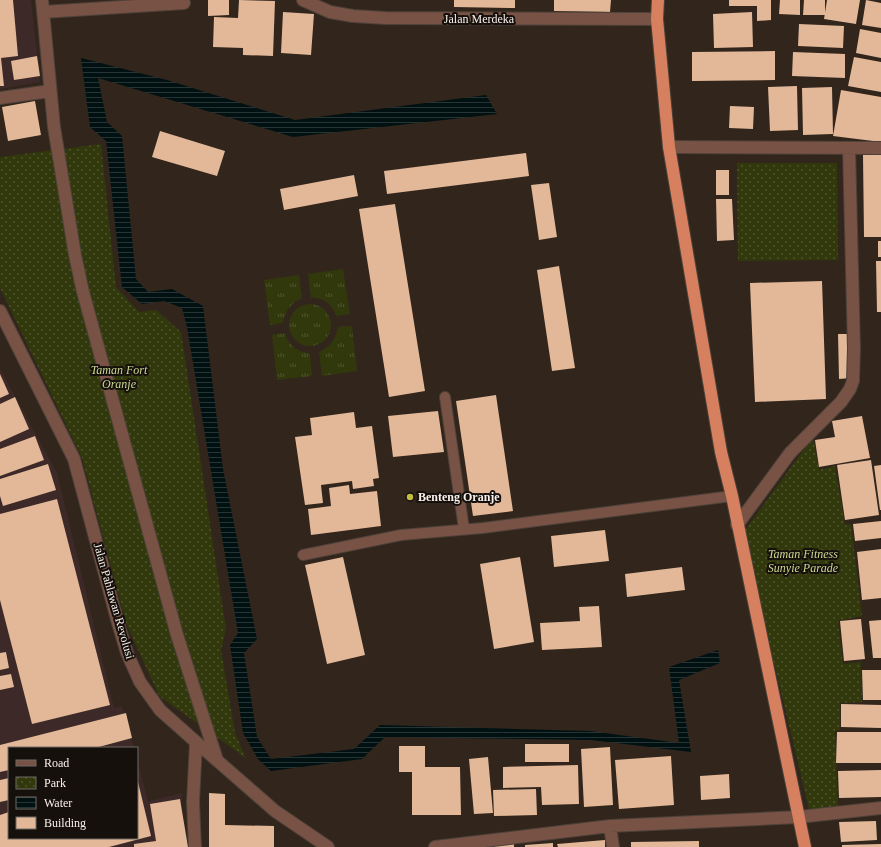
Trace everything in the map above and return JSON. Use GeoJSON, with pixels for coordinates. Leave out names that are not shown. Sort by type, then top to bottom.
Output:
{"type":"FeatureCollection","features":[{"type":"Feature","properties":{"kind":"highway"},"geometry":{"type":"LineString","coordinates":[[658,0],[657,19],[669,147],[721,452],[732,496],[806,847]]}},
{"type":"Feature","properties":{"kind":"street","name":"Jalan Merdeka"},"geometry":{"type":"LineString","coordinates":[[303,0],[330,12],[377,18],[657,19]]}},
{"type":"Feature","properties":{"kind":"street"},"geometry":{"type":"LineString","coordinates":[[184,3],[42,6],[55,134],[75,255],[83,292],[177,635],[217,760]]}},
{"type":"Feature","properties":{"kind":"street"},"geometry":{"type":"LineString","coordinates":[[0,98],[50,91]]}},
{"type":"Feature","properties":{"kind":"street"},"geometry":{"type":"LineString","coordinates":[[669,147],[881,148]]}},
{"type":"Feature","properties":{"kind":"street"},"geometry":{"type":"LineString","coordinates":[[737,524],[790,453],[841,402],[853,381],[854,349],[849,148]]}},
{"type":"Feature","properties":{"kind":"street","name":"Jalan Pahlawan Revolusi"},"geometry":{"type":"LineString","coordinates":[[0,311],[74,459],[118,622],[140,682],[160,710],[196,742],[275,811],[328,847]]}},
{"type":"Feature","properties":{"kind":"street"},"geometry":{"type":"LineString","coordinates":[[195,847],[193,802],[196,742]]}},
{"type":"Feature","properties":{"kind":"street"},"geometry":{"type":"LineString","coordinates":[[435,847],[610,826],[799,817],[881,808]]}},
{"type":"Feature","properties":{"kind":"street"},"geometry":{"type":"LineString","coordinates":[[610,826],[613,847]]}},
{"type":"Feature","properties":{"kind":"lane"},"geometry":{"type":"LineString","coordinates":[[445,397],[464,529]]}},
{"type":"Feature","properties":{"kind":"lane"},"geometry":{"type":"LineString","coordinates":[[303,555],[401,535],[464,529],[732,496]]}},
{"type":"Feature","properties":{"kind":"shaded area"},"geometry":{"type":"Polygon","coordinates":[[[0,0],[31,0],[40,82],[0,89],[0,0]]]}},
{"type":"Feature","properties":{"kind":"shaded area"},"geometry":{"type":"Polygon","coordinates":[[[0,369],[57,473],[114,708],[122,706],[134,747],[8,747],[8,839],[138,839],[138,764],[148,801],[182,793],[179,847],[0,847],[0,369]]]}},
{"type":"Feature","properties":{"kind":"green space","name":"Taman Fort Oranje"},"geometry":{"type":"Polygon","coordinates":[[[101,144],[116,287],[139,312],[156,310],[181,332],[226,629],[221,650],[235,733],[246,758],[159,696],[126,623],[82,458],[0,288],[0,157],[101,144]]]}},
{"type":"Feature","properties":{"kind":"green space"},"geometry":{"type":"Polygon","coordinates":[[[737,163],[837,163],[838,260],[738,261],[737,163]]]}},
{"type":"Feature","properties":{"kind":"green space"},"geometry":{"type":"Polygon","coordinates":[[[343,269],[350,314],[336,316],[335,312],[327,302],[311,298],[308,274],[343,269]]]}},
{"type":"Feature","properties":{"kind":"green space"},"geometry":{"type":"Polygon","coordinates":[[[299,275],[302,298],[289,308],[283,323],[270,325],[264,280],[299,275]]]}},
{"type":"Feature","properties":{"kind":"green space"},"geometry":{"type":"Polygon","coordinates":[[[306,304],[314,304],[322,307],[328,313],[331,325],[328,337],[322,343],[314,346],[306,346],[298,343],[292,337],[289,329],[289,321],[292,313],[298,307],[306,304]]]}},
{"type":"Feature","properties":{"kind":"green space"},"geometry":{"type":"Polygon","coordinates":[[[352,326],[357,371],[322,376],[319,352],[332,342],[338,327],[352,326]]]}},
{"type":"Feature","properties":{"kind":"green space"},"geometry":{"type":"Polygon","coordinates":[[[285,333],[288,341],[294,348],[301,352],[310,353],[312,376],[277,380],[272,335],[285,333]]]}},
{"type":"Feature","properties":{"kind":"green space","name":"Taman Fitness Sunyie Parade"},"geometry":{"type":"Polygon","coordinates":[[[813,437],[819,470],[835,466],[845,525],[851,524],[862,616],[838,621],[843,664],[861,662],[862,702],[840,703],[840,730],[835,731],[838,810],[810,813],[743,533],[813,437]]]}},
{"type":"Feature","properties":{"kind":"water"},"geometry":{"type":"Polygon","coordinates":[[[81,58],[167,80],[295,120],[486,95],[497,114],[293,137],[98,78],[107,122],[122,136],[136,279],[148,292],[172,289],[203,306],[223,469],[257,639],[244,653],[257,737],[271,759],[354,749],[380,725],[590,731],[679,743],[669,667],[718,650],[720,663],[679,680],[691,752],[591,740],[385,737],[362,759],[271,771],[258,759],[243,733],[230,645],[238,633],[187,327],[182,308],[164,301],[142,304],[122,287],[106,141],[90,127],[81,58]]]}},
{"type":"Feature","properties":{"kind":"building"},"geometry":{"type":"Polygon","coordinates":[[[0,0],[13,0],[18,56],[1,58],[4,86],[0,86],[0,0]]]}},
{"type":"Feature","properties":{"kind":"building"},"geometry":{"type":"Polygon","coordinates":[[[208,0],[229,0],[229,15],[208,16],[208,0]]]}},
{"type":"Feature","properties":{"kind":"building"},"geometry":{"type":"Polygon","coordinates":[[[239,0],[275,1],[273,56],[243,55],[243,48],[213,47],[214,17],[238,18],[239,0]]]}},
{"type":"Feature","properties":{"kind":"building"},"geometry":{"type":"Polygon","coordinates":[[[454,0],[515,0],[515,8],[454,7],[454,0]]]}},
{"type":"Feature","properties":{"kind":"building"},"geometry":{"type":"Polygon","coordinates":[[[554,0],[611,0],[610,12],[554,11],[554,0]]]}},
{"type":"Feature","properties":{"kind":"building"},"geometry":{"type":"Polygon","coordinates":[[[729,0],[771,0],[771,20],[757,21],[757,6],[729,6],[729,0]]]}},
{"type":"Feature","properties":{"kind":"building"},"geometry":{"type":"Polygon","coordinates":[[[780,0],[800,0],[800,15],[779,14],[780,0]]]}},
{"type":"Feature","properties":{"kind":"building"},"geometry":{"type":"Polygon","coordinates":[[[804,0],[825,0],[825,15],[803,15],[804,0]]]}},
{"type":"Feature","properties":{"kind":"building"},"geometry":{"type":"Polygon","coordinates":[[[827,0],[860,0],[856,24],[824,19],[827,0]]]}},
{"type":"Feature","properties":{"kind":"building"},"geometry":{"type":"Polygon","coordinates":[[[866,0],[881,3],[881,28],[862,25],[866,0]]]}},
{"type":"Feature","properties":{"kind":"building"},"geometry":{"type":"Polygon","coordinates":[[[283,12],[314,14],[311,55],[281,53],[283,12]]]}},
{"type":"Feature","properties":{"kind":"building"},"geometry":{"type":"Polygon","coordinates":[[[752,12],[753,47],[714,48],[713,14],[752,12]]]}},
{"type":"Feature","properties":{"kind":"building"},"geometry":{"type":"Polygon","coordinates":[[[799,24],[844,26],[843,48],[798,46],[799,24]]]}},
{"type":"Feature","properties":{"kind":"building"},"geometry":{"type":"Polygon","coordinates":[[[860,29],[881,33],[881,58],[856,53],[860,29]]]}},
{"type":"Feature","properties":{"kind":"building"},"geometry":{"type":"Polygon","coordinates":[[[775,51],[775,80],[692,81],[692,52],[775,51]]]}},
{"type":"Feature","properties":{"kind":"building"},"geometry":{"type":"Polygon","coordinates":[[[793,52],[845,54],[845,78],[792,76],[793,52]]]}},
{"type":"Feature","properties":{"kind":"building"},"geometry":{"type":"Polygon","coordinates":[[[37,56],[40,76],[14,80],[11,61],[37,56]]]}},
{"type":"Feature","properties":{"kind":"building"},"geometry":{"type":"Polygon","coordinates":[[[854,57],[881,62],[881,92],[848,86],[854,57]]]}},
{"type":"Feature","properties":{"kind":"building"},"geometry":{"type":"Polygon","coordinates":[[[797,86],[798,130],[770,131],[768,87],[797,86]]]}},
{"type":"Feature","properties":{"kind":"building"},"geometry":{"type":"Polygon","coordinates":[[[832,87],[833,134],[803,135],[802,88],[832,87]]]}},
{"type":"Feature","properties":{"kind":"building"},"geometry":{"type":"Polygon","coordinates":[[[841,90],[881,97],[881,142],[833,136],[841,90]]]}},
{"type":"Feature","properties":{"kind":"building"},"geometry":{"type":"Polygon","coordinates":[[[35,101],[41,135],[8,141],[2,107],[35,101]]]}},
{"type":"Feature","properties":{"kind":"building"},"geometry":{"type":"Polygon","coordinates":[[[730,106],[754,107],[753,129],[729,128],[730,106]]]}},
{"type":"Feature","properties":{"kind":"building"},"geometry":{"type":"Polygon","coordinates":[[[160,131],[225,151],[217,176],[152,157],[160,131]]]}},
{"type":"Feature","properties":{"kind":"building"},"geometry":{"type":"Polygon","coordinates":[[[526,153],[529,176],[387,194],[384,171],[526,153]]]}},
{"type":"Feature","properties":{"kind":"building"},"geometry":{"type":"Polygon","coordinates":[[[881,154],[881,237],[864,237],[863,155],[881,154]]]}},
{"type":"Feature","properties":{"kind":"building"},"geometry":{"type":"Polygon","coordinates":[[[716,170],[729,170],[729,195],[716,195],[716,170]]]}},
{"type":"Feature","properties":{"kind":"building"},"geometry":{"type":"Polygon","coordinates":[[[354,175],[358,196],[284,210],[280,189],[354,175]]]}},
{"type":"Feature","properties":{"kind":"building"},"geometry":{"type":"Polygon","coordinates":[[[549,183],[557,237],[539,240],[531,185],[549,183]]]}},
{"type":"Feature","properties":{"kind":"building"},"geometry":{"type":"Polygon","coordinates":[[[716,199],[732,199],[734,240],[717,241],[716,199]]]}},
{"type":"Feature","properties":{"kind":"building"},"geometry":{"type":"Polygon","coordinates":[[[395,204],[425,391],[389,397],[359,209],[395,204]]]}},
{"type":"Feature","properties":{"kind":"building"},"geometry":{"type":"Polygon","coordinates":[[[878,241],[881,241],[881,257],[878,257],[878,241]]]}},
{"type":"Feature","properties":{"kind":"building"},"geometry":{"type":"Polygon","coordinates":[[[876,261],[881,261],[881,312],[877,312],[876,261]]]}},
{"type":"Feature","properties":{"kind":"building"},"geometry":{"type":"Polygon","coordinates":[[[559,266],[575,368],[552,371],[537,270],[559,266]]]}},
{"type":"Feature","properties":{"kind":"building"},"geometry":{"type":"Polygon","coordinates":[[[822,281],[826,399],[755,402],[750,283],[822,281]]]}},
{"type":"Feature","properties":{"kind":"building"},"geometry":{"type":"Polygon","coordinates":[[[838,334],[850,334],[851,378],[839,379],[838,334]]]}},
{"type":"Feature","properties":{"kind":"building"},"geometry":{"type":"Polygon","coordinates":[[[0,374],[9,394],[0,398],[0,374]]]}},
{"type":"Feature","properties":{"kind":"building"},"geometry":{"type":"Polygon","coordinates":[[[496,395],[513,511],[473,516],[456,401],[496,395]]]}},
{"type":"Feature","properties":{"kind":"building"},"geometry":{"type":"Polygon","coordinates":[[[15,397],[29,429],[0,442],[0,404],[15,397]]]}},
{"type":"Feature","properties":{"kind":"building"},"geometry":{"type":"Polygon","coordinates":[[[438,411],[444,452],[393,457],[388,416],[438,411]]]}},
{"type":"Feature","properties":{"kind":"building"},"geometry":{"type":"Polygon","coordinates":[[[354,412],[356,428],[372,426],[379,478],[373,479],[374,486],[353,489],[352,481],[321,485],[323,503],[305,505],[295,437],[312,435],[310,418],[354,412]]]}},
{"type":"Feature","properties":{"kind":"building"},"geometry":{"type":"Polygon","coordinates":[[[862,416],[870,458],[819,467],[815,440],[835,437],[832,421],[862,416]]]}},
{"type":"Feature","properties":{"kind":"building"},"geometry":{"type":"Polygon","coordinates":[[[35,436],[44,460],[0,476],[0,449],[35,436]]]}},
{"type":"Feature","properties":{"kind":"building"},"geometry":{"type":"Polygon","coordinates":[[[871,460],[879,515],[845,520],[837,465],[871,460]]]}},
{"type":"Feature","properties":{"kind":"building"},"geometry":{"type":"Polygon","coordinates":[[[48,464],[56,490],[3,506],[0,496],[0,479],[48,464]]]}},
{"type":"Feature","properties":{"kind":"building"},"geometry":{"type":"Polygon","coordinates":[[[881,465],[881,510],[880,510],[874,466],[881,465]]]}},
{"type":"Feature","properties":{"kind":"building"},"geometry":{"type":"Polygon","coordinates":[[[349,485],[350,494],[377,491],[381,526],[311,535],[308,509],[331,506],[329,488],[349,485]]]}},
{"type":"Feature","properties":{"kind":"building"},"geometry":{"type":"Polygon","coordinates":[[[57,499],[110,705],[32,724],[0,600],[0,514],[57,499]]]}},
{"type":"Feature","properties":{"kind":"building"},"geometry":{"type":"Polygon","coordinates":[[[881,521],[881,538],[855,541],[853,524],[881,521]]]}},
{"type":"Feature","properties":{"kind":"building"},"geometry":{"type":"Polygon","coordinates":[[[605,530],[609,561],[554,567],[551,536],[605,530]]]}},
{"type":"Feature","properties":{"kind":"building"},"geometry":{"type":"Polygon","coordinates":[[[881,549],[881,598],[862,600],[857,552],[881,549]]]}},
{"type":"Feature","properties":{"kind":"building"},"geometry":{"type":"Polygon","coordinates":[[[343,557],[365,655],[327,664],[305,565],[343,557]]]}},
{"type":"Feature","properties":{"kind":"building"},"geometry":{"type":"Polygon","coordinates":[[[520,557],[534,642],[494,649],[480,564],[520,557]]]}},
{"type":"Feature","properties":{"kind":"building"},"geometry":{"type":"Polygon","coordinates":[[[682,567],[685,590],[627,597],[625,574],[682,567]]]}},
{"type":"Feature","properties":{"kind":"building"},"geometry":{"type":"Polygon","coordinates":[[[599,606],[602,647],[542,650],[540,623],[580,621],[579,607],[599,606]]]}},
{"type":"Feature","properties":{"kind":"building"},"geometry":{"type":"Polygon","coordinates":[[[861,619],[865,659],[844,661],[840,621],[861,619]]]}},
{"type":"Feature","properties":{"kind":"building"},"geometry":{"type":"Polygon","coordinates":[[[881,620],[881,658],[873,658],[869,621],[881,620]]]}},
{"type":"Feature","properties":{"kind":"building"},"geometry":{"type":"Polygon","coordinates":[[[6,652],[9,668],[0,670],[0,653],[6,652]]]}},
{"type":"Feature","properties":{"kind":"building"},"geometry":{"type":"Polygon","coordinates":[[[862,670],[881,670],[881,700],[863,700],[862,670]]]}},
{"type":"Feature","properties":{"kind":"building"},"geometry":{"type":"Polygon","coordinates":[[[11,674],[14,687],[0,690],[0,676],[11,674]]]}},
{"type":"Feature","properties":{"kind":"building"},"geometry":{"type":"Polygon","coordinates":[[[841,704],[881,705],[881,728],[841,727],[841,704]]]}},
{"type":"Feature","properties":{"kind":"building"},"geometry":{"type":"Polygon","coordinates":[[[126,713],[132,738],[99,747],[8,747],[8,770],[0,772],[0,745],[126,713]]]}},
{"type":"Feature","properties":{"kind":"building"},"geometry":{"type":"Polygon","coordinates":[[[837,732],[881,732],[881,763],[836,763],[837,732]]]}},
{"type":"Feature","properties":{"kind":"building"},"geometry":{"type":"Polygon","coordinates":[[[525,744],[569,744],[569,762],[525,762],[525,744]]]}},
{"type":"Feature","properties":{"kind":"building"},"geometry":{"type":"Polygon","coordinates":[[[399,746],[425,746],[425,767],[460,767],[461,815],[412,815],[412,772],[399,772],[399,746]]]}},
{"type":"Feature","properties":{"kind":"building"},"geometry":{"type":"Polygon","coordinates":[[[610,747],[613,805],[584,807],[581,749],[610,747]]]}},
{"type":"Feature","properties":{"kind":"building"},"geometry":{"type":"Polygon","coordinates":[[[671,756],[674,805],[619,809],[615,760],[671,756]]]}},
{"type":"Feature","properties":{"kind":"building"},"geometry":{"type":"Polygon","coordinates":[[[488,757],[493,813],[474,814],[469,759],[488,757]]]}},
{"type":"Feature","properties":{"kind":"building"},"geometry":{"type":"Polygon","coordinates":[[[578,765],[579,804],[542,805],[541,787],[503,788],[503,767],[578,765]]]}},
{"type":"Feature","properties":{"kind":"building"},"geometry":{"type":"Polygon","coordinates":[[[881,770],[881,797],[839,798],[838,771],[881,770]]]}},
{"type":"Feature","properties":{"kind":"building"},"geometry":{"type":"Polygon","coordinates":[[[729,774],[730,798],[701,800],[700,776],[729,774]]]}},
{"type":"Feature","properties":{"kind":"building"},"geometry":{"type":"Polygon","coordinates":[[[8,778],[8,800],[0,802],[0,780],[8,778]]]}},
{"type":"Feature","properties":{"kind":"building"},"geometry":{"type":"Polygon","coordinates":[[[138,782],[151,836],[109,847],[0,847],[0,815],[8,812],[8,839],[138,839],[138,782]]]}},
{"type":"Feature","properties":{"kind":"building"},"geometry":{"type":"Polygon","coordinates":[[[536,789],[537,815],[494,816],[493,790],[536,789]]]}},
{"type":"Feature","properties":{"kind":"building"},"geometry":{"type":"Polygon","coordinates":[[[209,793],[225,794],[225,825],[274,826],[274,847],[209,847],[209,793]]]}},
{"type":"Feature","properties":{"kind":"building"},"geometry":{"type":"Polygon","coordinates":[[[180,799],[188,847],[134,847],[134,844],[156,841],[150,804],[180,799]]]}},
{"type":"Feature","properties":{"kind":"building"},"geometry":{"type":"Polygon","coordinates":[[[876,821],[877,840],[841,842],[839,822],[876,821]]]}},
{"type":"Feature","properties":{"kind":"building"},"geometry":{"type":"Polygon","coordinates":[[[605,840],[605,847],[558,847],[557,844],[605,840]]]}},
{"type":"Feature","properties":{"kind":"building"},"geometry":{"type":"Polygon","coordinates":[[[699,841],[699,847],[631,847],[631,842],[699,841]]]}},
{"type":"Feature","properties":{"kind":"building"},"geometry":{"type":"Polygon","coordinates":[[[514,842],[514,847],[483,847],[514,842]]]}},
{"type":"Feature","properties":{"kind":"building"},"geometry":{"type":"Polygon","coordinates":[[[553,843],[553,847],[525,847],[525,845],[553,843]]]}},
{"type":"Feature","properties":{"kind":"building"},"geometry":{"type":"Polygon","coordinates":[[[881,844],[881,847],[842,847],[842,845],[881,844]]]}},
{"type":"Feature","properties":{"kind":"place","name":"Benteng Oranje"},"geometry":{"type":"Point","coordinates":[410,497]}}]}
